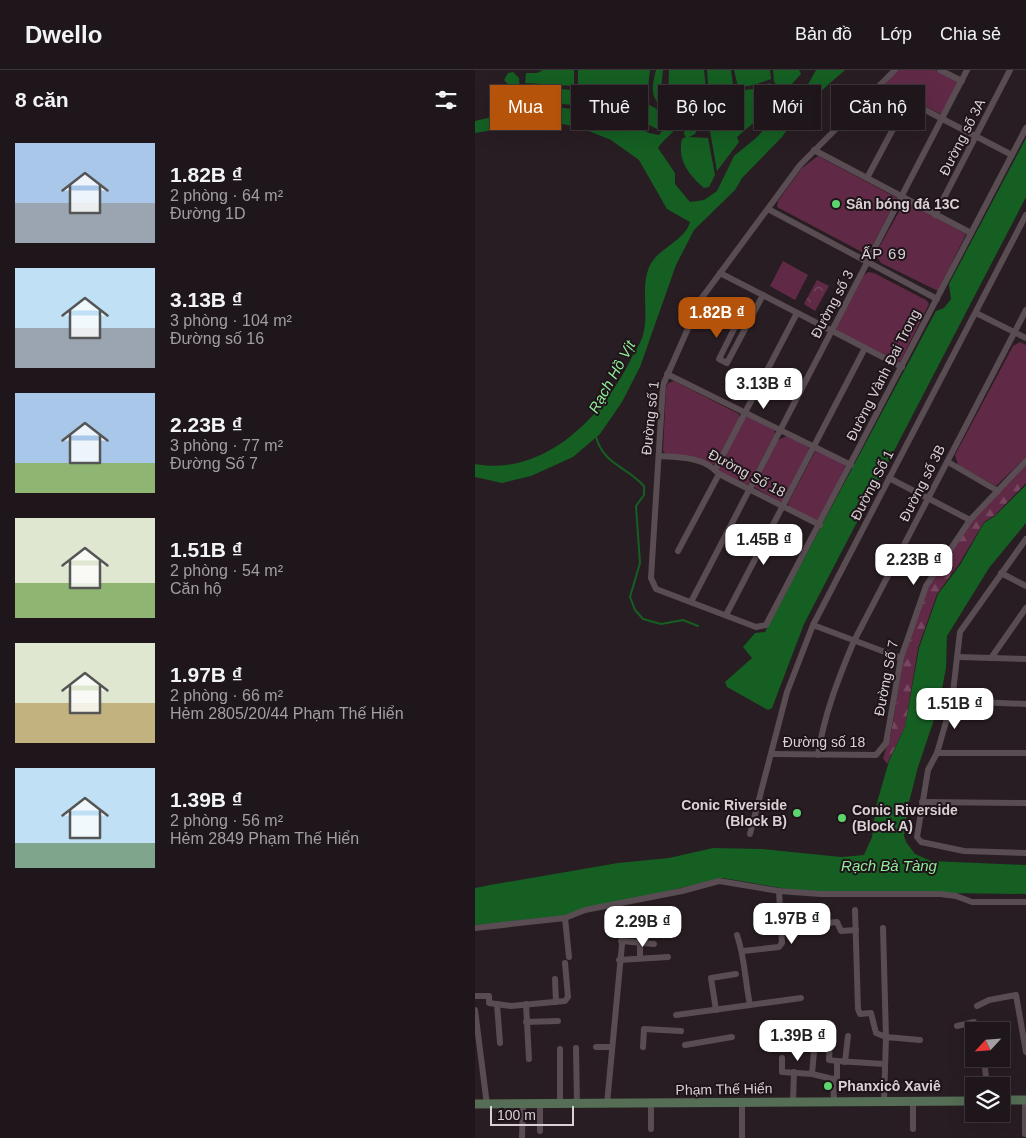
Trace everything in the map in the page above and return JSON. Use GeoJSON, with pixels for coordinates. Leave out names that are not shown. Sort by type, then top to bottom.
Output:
{"type":"FeatureCollection","features":[{"type":"Feature","properties":{"kind":"main road"},"geometry":{"type":"LineString","coordinates":[[1010,1100],[1025,1100]]}},
{"type":"Feature","properties":{"kind":"main road","name":"Phạm Thế Hiển"},"geometry":{"type":"LineString","coordinates":[[475,1104],[965,1101]]}},
{"type":"Feature","properties":{"kind":"street","name":"Đường số 1"},"geometry":{"type":"LineString","coordinates":[[880,85],[895,70]]}},
{"type":"Feature","properties":{"kind":"street"},"geometry":{"type":"LineString","coordinates":[[940,70],[962,81]]}},
{"type":"Feature","properties":{"kind":"street","name":"Đường số 3"},"geometry":{"type":"LineString","coordinates":[[691,602],[903,197],[967,70]]}},
{"type":"Feature","properties":{"kind":"street","name":"Đường số 3A"},"geometry":{"type":"LineString","coordinates":[[935,215],[1010,70]]}},
{"type":"Feature","properties":{"kind":"street"},"geometry":{"type":"LineString","coordinates":[[925,110],[1012,155]]}},
{"type":"Feature","properties":{"kind":"street","name":"Đường Vành Đai Trong"},"geometry":{"type":"LineString","coordinates":[[756,627],[767,625],[1026,128]]}},
{"type":"Feature","properties":{"kind":"street","name":"Đường số 1"},"geometry":{"type":"LineString","coordinates":[[756,627],[656,589],[651,578],[663,385],[701,299],[800,165],[835,130]]}},
{"type":"Feature","properties":{"kind":"street"},"geometry":{"type":"LineString","coordinates":[[867,178],[893,130]]}},
{"type":"Feature","properties":{"kind":"street"},"geometry":{"type":"LineString","coordinates":[[815,150],[971,233]]}},
{"type":"Feature","properties":{"kind":"street"},"geometry":{"type":"LineString","coordinates":[[768,209],[937,299]]}},
{"type":"Feature","properties":{"kind":"street","name":"Đường Số 1"},"geometry":{"type":"LineString","coordinates":[[750,834],[787,692],[813,625],[1026,215]]}},
{"type":"Feature","properties":{"kind":"street"},"geometry":{"type":"LineString","coordinates":[[720,273],[902,367]]}},
{"type":"Feature","properties":{"kind":"street"},"geometry":{"type":"LineString","coordinates":[[747,326],[737,325],[719,359],[727,363],[747,326],[763,295]]}},
{"type":"Feature","properties":{"kind":"street","name":"Đường số 3B"},"geometry":{"type":"LineString","coordinates":[[818,755],[821,732],[834,689],[854,641],[1026,310]]}},
{"type":"Feature","properties":{"kind":"street","name":"Đường số 3"},"geometry":{"type":"LineString","coordinates":[[678,551],[744,412],[797,313]]}},
{"type":"Feature","properties":{"kind":"street"},"geometry":{"type":"LineString","coordinates":[[976,313],[1026,338]]}},
{"type":"Feature","properties":{"kind":"street"},"geometry":{"type":"LineString","coordinates":[[726,615],[865,348]]}},
{"type":"Feature","properties":{"kind":"street"},"geometry":{"type":"LineString","coordinates":[[667,374],[851,465]]}},
{"type":"Feature","properties":{"kind":"street","name":"Đường Số 18"},"geometry":{"type":"LineString","coordinates":[[659,456],[692,458],[820,525]]}},
{"type":"Feature","properties":{"kind":"street"},"geometry":{"type":"LineString","coordinates":[[948,462],[998,491]]}},
{"type":"Feature","properties":{"kind":"street","name":"Đường Số 7"},"geometry":{"type":"LineString","coordinates":[[876,755],[886,743],[901,658],[926,586],[970,520],[1026,462]]}},
{"type":"Feature","properties":{"kind":"street"},"geometry":{"type":"LineString","coordinates":[[889,478],[970,520]]}},
{"type":"Feature","properties":{"kind":"street"},"geometry":{"type":"LineString","coordinates":[[1025,541],[960,632],[952,702],[937,753],[928,770],[917,837],[921,842],[965,850],[1026,853]]}},
{"type":"Feature","properties":{"kind":"street"},"geometry":{"type":"LineString","coordinates":[[1001,574],[1026,586]]}},
{"type":"Feature","properties":{"kind":"street"},"geometry":{"type":"LineString","coordinates":[[991,658],[1026,608]]}},
{"type":"Feature","properties":{"kind":"street"},"geometry":{"type":"LineString","coordinates":[[813,625],[901,658]]}},
{"type":"Feature","properties":{"kind":"street"},"geometry":{"type":"LineString","coordinates":[[958,657],[1026,659]]}},
{"type":"Feature","properties":{"kind":"street"},"geometry":{"type":"LineString","coordinates":[[952,702],[1026,704]]}},
{"type":"Feature","properties":{"kind":"street"},"geometry":{"type":"LineString","coordinates":[[937,753],[1026,753]]}},
{"type":"Feature","properties":{"kind":"street","name":"Đường số 18"},"geometry":{"type":"LineString","coordinates":[[772,754],[876,755]]}},
{"type":"Feature","properties":{"kind":"street"},"geometry":{"type":"LineString","coordinates":[[922,802],[1026,803]]}},
{"type":"Feature","properties":{"kind":"street"},"geometry":{"type":"LineString","coordinates":[[475,928],[565,918],[585,910],[682,891],[719,881],[779,891],[821,894],[939,894],[956,896],[971,902],[1026,902]]}},
{"type":"Feature","properties":{"kind":"street"},"geometry":{"type":"LineString","coordinates":[[743,951],[779,947],[782,943],[779,891]]}},
{"type":"Feature","properties":{"kind":"street"},"geometry":{"type":"LineString","coordinates":[[855,910],[858,1009],[860,1014],[871,1013],[876,1033],[886,1037],[920,1040]]}},
{"type":"Feature","properties":{"kind":"street"},"geometry":{"type":"LineString","coordinates":[[475,996],[489,996],[489,1003],[511,1006],[567,1000],[565,918]]}},
{"type":"Feature","properties":{"kind":"street"},"geometry":{"type":"LineString","coordinates":[[817,924],[837,922],[841,931],[856,930]]}},
{"type":"Feature","properties":{"kind":"street"},"geometry":{"type":"LineString","coordinates":[[607,1104],[619,960],[624,923]]}},
{"type":"Feature","properties":{"kind":"street"},"geometry":{"type":"LineString","coordinates":[[642,926],[667,927]]}},
{"type":"Feature","properties":{"kind":"street"},"geometry":{"type":"LineString","coordinates":[[883,928],[886,977],[884,1101]]}},
{"type":"Feature","properties":{"kind":"street"},"geometry":{"type":"LineString","coordinates":[[737,935],[743,951],[745,979],[751,1005]]}},
{"type":"Feature","properties":{"kind":"street"},"geometry":{"type":"LineString","coordinates":[[621,941],[654,944]]}},
{"type":"Feature","properties":{"kind":"street"},"geometry":{"type":"LineString","coordinates":[[640,942],[640,958]]}},
{"type":"Feature","properties":{"kind":"street"},"geometry":{"type":"LineString","coordinates":[[619,960],[668,957]]}},
{"type":"Feature","properties":{"kind":"street"},"geometry":{"type":"LineString","coordinates":[[715,1010],[711,978],[736,974]]}},
{"type":"Feature","properties":{"kind":"street"},"geometry":{"type":"LineString","coordinates":[[555,979],[556,1002]]}},
{"type":"Feature","properties":{"kind":"street"},"geometry":{"type":"LineString","coordinates":[[977,1006],[989,1000],[1016,995],[1023,1010],[1026,1052]]}},
{"type":"Feature","properties":{"kind":"street"},"geometry":{"type":"LineString","coordinates":[[676,1015],[801,998]]}},
{"type":"Feature","properties":{"kind":"street"},"geometry":{"type":"LineString","coordinates":[[497,1004],[500,1043]]}},
{"type":"Feature","properties":{"kind":"street"},"geometry":{"type":"LineString","coordinates":[[526,1004],[529,1059]]}},
{"type":"Feature","properties":{"kind":"street"},"geometry":{"type":"LineString","coordinates":[[475,1010],[487,1105]]}},
{"type":"Feature","properties":{"kind":"street"},"geometry":{"type":"LineString","coordinates":[[526,1022],[558,1021]]}},
{"type":"Feature","properties":{"kind":"street"},"geometry":{"type":"LineString","coordinates":[[957,1026],[965,1024]]}},
{"type":"Feature","properties":{"kind":"street"},"geometry":{"type":"LineString","coordinates":[[643,1047],[644,1029],[681,1031]]}},
{"type":"Feature","properties":{"kind":"street"},"geometry":{"type":"LineString","coordinates":[[845,1062],[847,1036]]}},
{"type":"Feature","properties":{"kind":"street"},"geometry":{"type":"LineString","coordinates":[[685,1045],[732,1037]]}},
{"type":"Feature","properties":{"kind":"street"},"geometry":{"type":"LineString","coordinates":[[830,1040],[829,1060],[884,1064]]}},
{"type":"Feature","properties":{"kind":"street"},"geometry":{"type":"LineString","coordinates":[[596,1047],[611,1047]]}},
{"type":"Feature","properties":{"kind":"street"},"geometry":{"type":"LineString","coordinates":[[576,1048],[577,1104]]}},
{"type":"Feature","properties":{"kind":"street"},"geometry":{"type":"LineString","coordinates":[[560,1049],[560,1104]]}},
{"type":"Feature","properties":{"kind":"street"},"geometry":{"type":"LineString","coordinates":[[812,1074],[814,1052]]}},
{"type":"Feature","properties":{"kind":"street"},"geometry":{"type":"LineString","coordinates":[[782,1058],[782,1072],[812,1074],[833,1079],[837,1078],[837,1061]]}},
{"type":"Feature","properties":{"kind":"street"},"geometry":{"type":"LineString","coordinates":[[793,1102],[794,1072]]}},
{"type":"Feature","properties":{"kind":"street"},"geometry":{"type":"LineString","coordinates":[[833,1079],[834,1101]]}},
{"type":"Feature","properties":{"kind":"street"},"geometry":{"type":"LineString","coordinates":[[1025,1100],[1025,1134]]}},
{"type":"Feature","properties":{"kind":"street"},"geometry":{"type":"LineString","coordinates":[[913,1101],[913,1129]]}},
{"type":"Feature","properties":{"kind":"street"},"geometry":{"type":"LineString","coordinates":[[742,1103],[742,1138]]}},
{"type":"Feature","properties":{"kind":"street"},"geometry":{"type":"LineString","coordinates":[[522,1138],[523,1104]]}},
{"type":"Feature","properties":{"kind":"street"},"geometry":{"type":"LineString","coordinates":[[540,1104],[540,1132]]}},
{"type":"Feature","properties":{"kind":"street"},"geometry":{"type":"LineString","coordinates":[[651,1104],[651,1129]]}},
{"type":"Feature","properties":{"kind":"green space"},"geometry":{"type":"Polygon","coordinates":[[[897,70],[935,70],[958,83],[941,114],[925,106],[925,85],[886,85],[897,70]]]}},
{"type":"Feature","properties":{"kind":"green space","name":"Sân bóng đá 13C"},"geometry":{"type":"Polygon","coordinates":[[[818,156],[897,198],[869,252],[862,252],[777,207],[778,201],[802,168],[818,156]]]}},
{"type":"Feature","properties":{"kind":"green space"},"geometry":{"type":"Polygon","coordinates":[[[905,201],[966,234],[938,291],[881,263],[877,257],[877,251],[905,201]]]}},
{"type":"Feature","properties":{"kind":"green space"},"geometry":{"type":"Polygon","coordinates":[[[783,261],[808,275],[795,300],[770,286],[783,261]]]}},
{"type":"Feature","properties":{"kind":"green space"},"geometry":{"type":"Polygon","coordinates":[[[868,272],[874,273],[926,300],[929,304],[900,362],[837,331],[836,328],[864,275],[868,272]]]}},
{"type":"Feature","properties":{"kind":"green space"},"geometry":{"type":"Polygon","coordinates":[[[817,280],[829,286],[815,311],[804,304],[817,280]]]}},
{"type":"Feature","properties":{"kind":"green space"},"geometry":{"type":"Polygon","coordinates":[[[1020,342],[1026,345],[1026,457],[996,486],[958,465],[955,455],[1013,346],[1020,342]]]}},
{"type":"Feature","properties":{"kind":"green space"},"geometry":{"type":"Polygon","coordinates":[[[674,381],[739,414],[739,419],[715,463],[712,465],[666,454],[663,451],[666,388],[668,383],[674,381]]]}},
{"type":"Feature","properties":{"kind":"green space"},"geometry":{"type":"Polygon","coordinates":[[[748,416],[774,430],[775,434],[748,485],[719,472],[718,467],[744,417],[748,416]]]}},
{"type":"Feature","properties":{"kind":"green space"},"geometry":{"type":"Polygon","coordinates":[[[787,436],[808,447],[809,450],[783,501],[780,502],[754,487],[778,440],[787,436]]]}},
{"type":"Feature","properties":{"kind":"green space"},"geometry":{"type":"Polygon","coordinates":[[[816,450],[844,464],[845,467],[821,518],[817,521],[789,507],[788,503],[816,450]]]}},
{"type":"Feature","properties":{"kind":"green space"},"geometry":{"type":"Polygon","coordinates":[[[1026,465],[1026,483],[995,515],[984,522],[959,564],[937,594],[918,648],[905,727],[887,764],[883,758],[891,734],[904,658],[928,587],[972,521],[1026,465]]]}},
{"type":"Feature","properties":{"kind":"water"},"geometry":{"type":"Polygon","coordinates":[[[543,70],[574,70],[574,85],[525,83],[526,73],[537,73],[543,70]]]}},
{"type":"Feature","properties":{"kind":"water"},"geometry":{"type":"Polygon","coordinates":[[[578,70],[650,70],[648,87],[648,85],[578,85],[578,70]]]}},
{"type":"Feature","properties":{"kind":"water"},"geometry":{"type":"Polygon","coordinates":[[[656,70],[663,70],[661,85],[658,85],[658,102],[653,94],[656,70]]]}},
{"type":"Feature","properties":{"kind":"water"},"geometry":{"type":"Polygon","coordinates":[[[669,70],[704,70],[706,85],[669,85],[669,70]]]}},
{"type":"Feature","properties":{"kind":"water"},"geometry":{"type":"Polygon","coordinates":[[[707,70],[731,70],[733,85],[708,84],[707,70]]]}},
{"type":"Feature","properties":{"kind":"water"},"geometry":{"type":"Polygon","coordinates":[[[734,70],[770,70],[771,79],[754,85],[738,85],[734,70]]]}},
{"type":"Feature","properties":{"kind":"water"},"geometry":{"type":"Polygon","coordinates":[[[773,70],[799,70],[801,74],[791,85],[776,85],[773,70]]]}},
{"type":"Feature","properties":{"kind":"water"},"geometry":{"type":"Polygon","coordinates":[[[816,70],[845,70],[821,91],[821,85],[808,85],[816,70]]]}},
{"type":"Feature","properties":{"kind":"water"},"geometry":{"type":"Polygon","coordinates":[[[513,72],[519,78],[519,85],[509,85],[504,80],[508,73],[513,72]]]}},
{"type":"Feature","properties":{"kind":"water"},"geometry":{"type":"Polygon","coordinates":[[[561,89],[571,90],[571,105],[562,104],[561,89]]]}},
{"type":"Feature","properties":{"kind":"water"},"geometry":{"type":"Polygon","coordinates":[[[754,89],[754,122],[737,137],[739,142],[717,171],[710,130],[744,130],[744,90],[754,89]]]}},
{"type":"Feature","properties":{"kind":"water"},"geometry":{"type":"Polygon","coordinates":[[[648,104],[658,110],[657,129],[648,124],[648,104]]]}},
{"type":"Feature","properties":{"kind":"water"},"geometry":{"type":"Polygon","coordinates":[[[561,108],[571,109],[571,126],[561,124],[561,108]]]}},
{"type":"Feature","properties":{"kind":"water"},"geometry":{"type":"Polygon","coordinates":[[[490,117],[490,130],[492,130],[475,133],[475,121],[490,117]]]}},
{"type":"Feature","properties":{"kind":"water"},"geometry":{"type":"Polygon","coordinates":[[[586,130],[643,130],[659,135],[663,130],[674,130],[658,148],[675,173],[675,184],[690,202],[704,200],[717,191],[734,156],[764,130],[787,130],[742,178],[735,190],[694,230],[676,265],[640,367],[622,402],[600,434],[573,457],[531,476],[502,483],[475,477],[475,464],[501,466],[525,461],[548,452],[569,438],[588,421],[605,401],[639,344],[645,327],[645,294],[648,270],[656,257],[682,235],[690,222],[667,209],[639,160],[611,140],[586,130]]]}},
{"type":"Feature","properties":{"kind":"water"},"geometry":{"type":"Polygon","coordinates":[[[685,130],[697,130],[695,134],[689,137],[708,138],[715,175],[709,187],[704,188],[685,166],[681,154],[682,139],[686,137],[685,130]]]}},
{"type":"Feature","properties":{"kind":"water"},"geometry":{"type":"Polygon","coordinates":[[[1026,138],[1026,197],[804,624],[772,708],[768,710],[727,687],[725,682],[752,658],[743,647],[755,633],[765,632],[936,311],[944,308],[951,299],[949,284],[1026,138]]]}},
{"type":"Feature","properties":{"kind":"water","name":"Rạch Bà Tàng"},"geometry":{"type":"Polygon","coordinates":[[[1026,485],[1026,523],[989,568],[947,636],[946,668],[939,705],[918,767],[908,806],[904,836],[915,854],[931,861],[1026,865],[1026,894],[799,891],[723,878],[562,916],[475,925],[475,888],[490,885],[618,863],[669,858],[713,848],[762,849],[841,857],[864,855],[872,837],[876,806],[889,761],[905,727],[919,648],[938,594],[960,565],[984,523],[995,516],[1026,485]]]}},
{"type":"Feature","properties":{"kind":"waterway"},"geometry":{"type":"LineString","coordinates":[[596,437],[604,454],[644,486],[644,495],[636,506],[640,563],[630,597],[635,610],[643,619],[661,624],[683,620],[698,626]]}},
{"type":"Feature","properties":{"kind":"place","name":"Sân bóng đá 13C"},"geometry":{"type":"Point","coordinates":[836,204]}},
{"type":"Feature","properties":{"kind":"place","name":"Conic Riverside (Block B)"},"geometry":{"type":"Point","coordinates":[797,813]}},
{"type":"Feature","properties":{"kind":"place","name":"Conic Riverside (Block A)"},"geometry":{"type":"Point","coordinates":[842,818]}},
{"type":"Feature","properties":{"kind":"place","name":"Phanxicô Xaviê"},"geometry":{"type":"Point","coordinates":[828,1086]}},
{"type":"Feature","properties":{"kind":"district","name":"ẤP 69"},"geometry":{"type":"Point","coordinates":[884,254]}},
{"type":"Feature","properties":{"kind":"water label","name":"Rạch Hồ Vịt"},"geometry":{"type":"Point","coordinates":[612,377]}}]}
